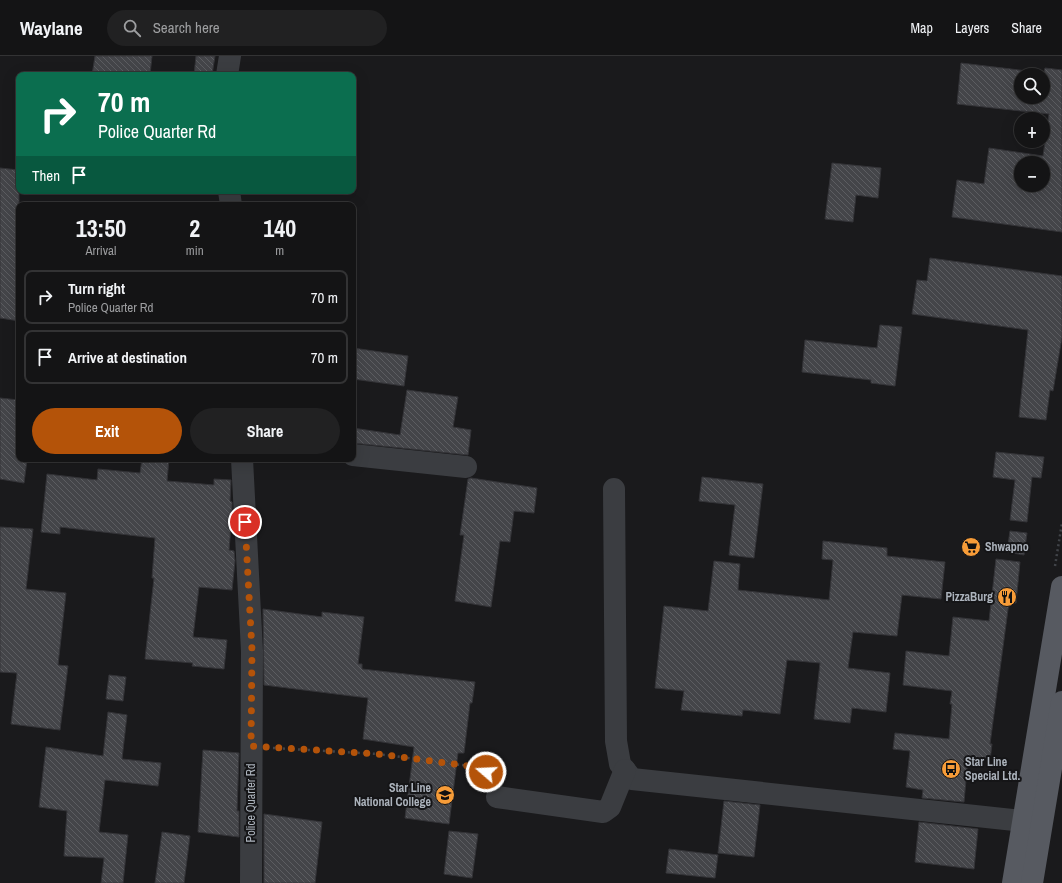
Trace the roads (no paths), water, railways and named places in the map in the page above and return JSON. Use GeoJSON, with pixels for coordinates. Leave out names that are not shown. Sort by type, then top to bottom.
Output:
{"type":"FeatureCollection","features":[{"type":"Feature","properties":{"kind":"main road"},"geometry":{"type":"LineString","coordinates":[[1012,883],[1062,588]]}},
{"type":"Feature","properties":{"kind":"main road"},"geometry":{"type":"LineString","coordinates":[[1032,883],[1062,702]]}},
{"type":"Feature","properties":{"kind":"street"},"geometry":{"type":"LineString","coordinates":[[227,72],[230,56]]}},
{"type":"Feature","properties":{"kind":"street"},"geometry":{"type":"LineString","coordinates":[[356,455],[466,467]]}},
{"type":"Feature","properties":{"kind":"street","name":"Police Quarter Rd"},"geometry":{"type":"LineString","coordinates":[[242,462],[252,650],[251,883]]}},
{"type":"Feature","properties":{"kind":"street"},"geometry":{"type":"LineString","coordinates":[[614,489],[616,741],[620,764],[632,779],[1023,821]]}},
{"type":"Feature","properties":{"kind":"street"},"geometry":{"type":"LineString","coordinates":[[497,797],[603,812],[610,807],[625,770]]}},
{"type":"Feature","properties":{"kind":"place","name":"Shwapno"},"geometry":{"type":"Point","coordinates":[971,547]}},
{"type":"Feature","properties":{"kind":"place","name":"PizzaBurg"},"geometry":{"type":"Point","coordinates":[1007,597]}},
{"type":"Feature","properties":{"kind":"place","name":"Star Line Special Ltd."},"geometry":{"type":"Point","coordinates":[951,769]}},
{"type":"Feature","properties":{"kind":"place","name":"Star Line National College"},"geometry":{"type":"Point","coordinates":[445,795]}}]}
